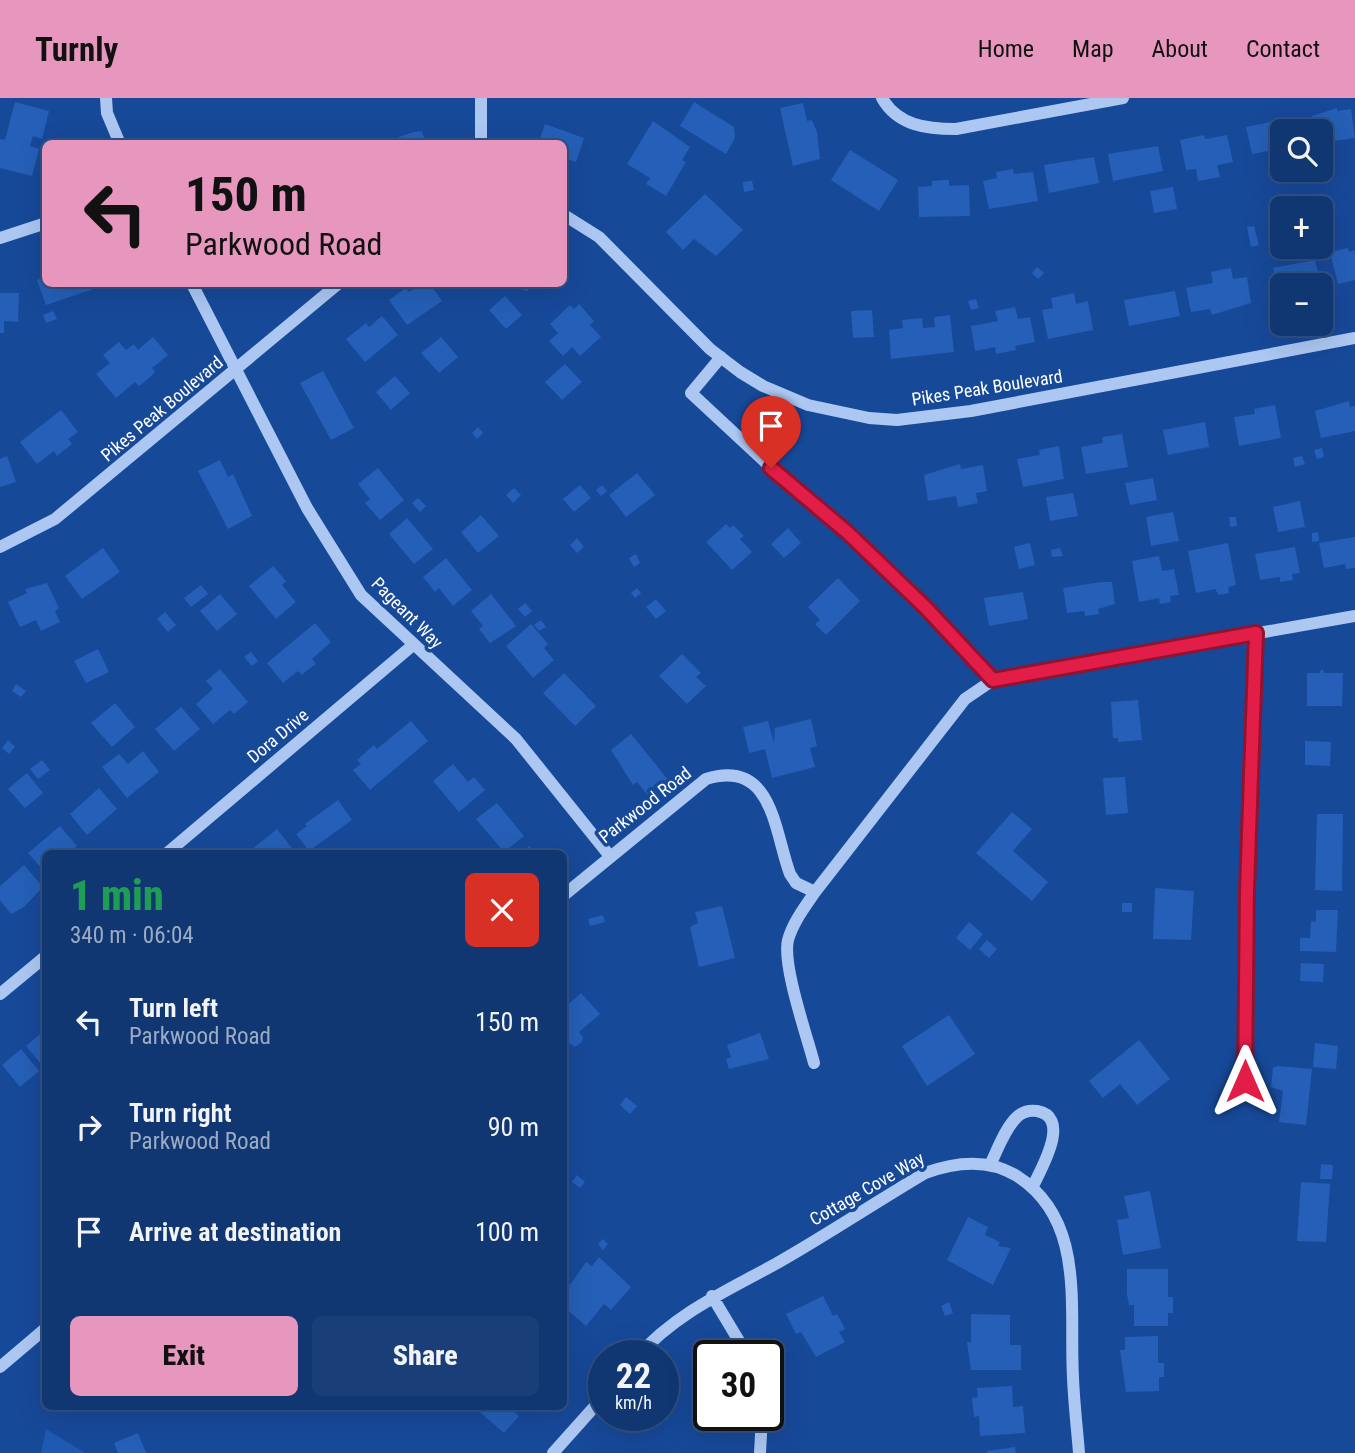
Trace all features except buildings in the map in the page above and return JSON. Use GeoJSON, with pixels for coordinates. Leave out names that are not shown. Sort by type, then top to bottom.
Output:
{"type":"FeatureCollection","features":[{"type":"Feature","properties":{"kind":"street"},"geometry":{"type":"LineString","coordinates":[[106,98],[107,113],[118,140]]}},
{"type":"Feature","properties":{"kind":"street"},"geometry":{"type":"LineString","coordinates":[[481,98],[481,140]]}},
{"type":"Feature","properties":{"kind":"street"},"geometry":{"type":"LineString","coordinates":[[882,98],[905,121],[935,129],[956,129],[1123,98]]}},
{"type":"Feature","properties":{"kind":"street","name":"Pikes Peak Boulevard"},"geometry":{"type":"LineString","coordinates":[[567,217],[599,237],[721,357],[763,386],[808,405],[835,412],[897,420],[971,411],[1355,338]]}},
{"type":"Feature","properties":{"kind":"street"},"geometry":{"type":"LineString","coordinates":[[0,238],[42,224]]}},
{"type":"Feature","properties":{"kind":"street","name":"Pageant Way"},"geometry":{"type":"LineString","coordinates":[[194,287],[334,555],[361,594],[516,739],[609,855]]}},
{"type":"Feature","properties":{"kind":"street","name":"Pikes Peak Boulevard"},"geometry":{"type":"LineString","coordinates":[[0,547],[55,519],[334,287]]}},
{"type":"Feature","properties":{"kind":"street"},"geometry":{"type":"LineString","coordinates":[[721,357],[691,393],[790,486],[848,533],[926,608],[993,680]]}},
{"type":"Feature","properties":{"kind":"street"},"geometry":{"type":"LineString","coordinates":[[814,1063],[787,960],[787,942],[793,926],[815,892],[939,729],[965,699],[993,680],[1355,616]]}},
{"type":"Feature","properties":{"kind":"street"},"geometry":{"type":"LineString","coordinates":[[1245,1081],[1247,890],[1256,633]]}},
{"type":"Feature","properties":{"kind":"street","name":"Dora Drive"},"geometry":{"type":"LineString","coordinates":[[171,850],[413,645]]}},
{"type":"Feature","properties":{"kind":"street","name":"Parkwood Road"},"geometry":{"type":"LineString","coordinates":[[567,892],[609,855],[706,779],[735,775],[756,785],[767,799],[790,874],[796,883],[815,892]]}},
{"type":"Feature","properties":{"kind":"street"},"geometry":{"type":"LineString","coordinates":[[0,994],[42,959]]}},
{"type":"Feature","properties":{"kind":"street"},"geometry":{"type":"LineString","coordinates":[[990,1165],[1015,1118],[1026,1111],[1040,1111],[1051,1120],[1054,1134],[1033,1186]]}},
{"type":"Feature","properties":{"kind":"street","name":"Cottage Cove Way"},"geometry":{"type":"LineString","coordinates":[[654,1340],[712,1296],[777,1263],[925,1173],[946,1165],[990,1165],[1011,1172],[1033,1186],[1049,1204],[1066,1241],[1072,1301],[1073,1377],[1079,1453]]}},
{"type":"Feature","properties":{"kind":"street"},"geometry":{"type":"LineString","coordinates":[[712,1296],[738,1340]]}},
{"type":"Feature","properties":{"kind":"street"},"geometry":{"type":"LineString","coordinates":[[0,1367],[42,1331]]}},
{"type":"Feature","properties":{"kind":"street"},"geometry":{"type":"LineString","coordinates":[[553,1453],[588,1414]]}},
{"type":"Feature","properties":{"kind":"street"},"geometry":{"type":"LineString","coordinates":[[760,1453],[761,1431]]}},
{"type":"Feature","properties":{"kind":"shaded area"},"geometry":{"type":"Polygon","coordinates":[[[46,1429],[85,1453],[41,1453],[46,1429]]]}},
{"type":"Feature","properties":{"kind":"route"},"geometry":{"type":"LineString","coordinates":[[771,468],[848,533],[926,608],[993,680],[1256,633],[1247,890],[1245,1081]]}}]}
